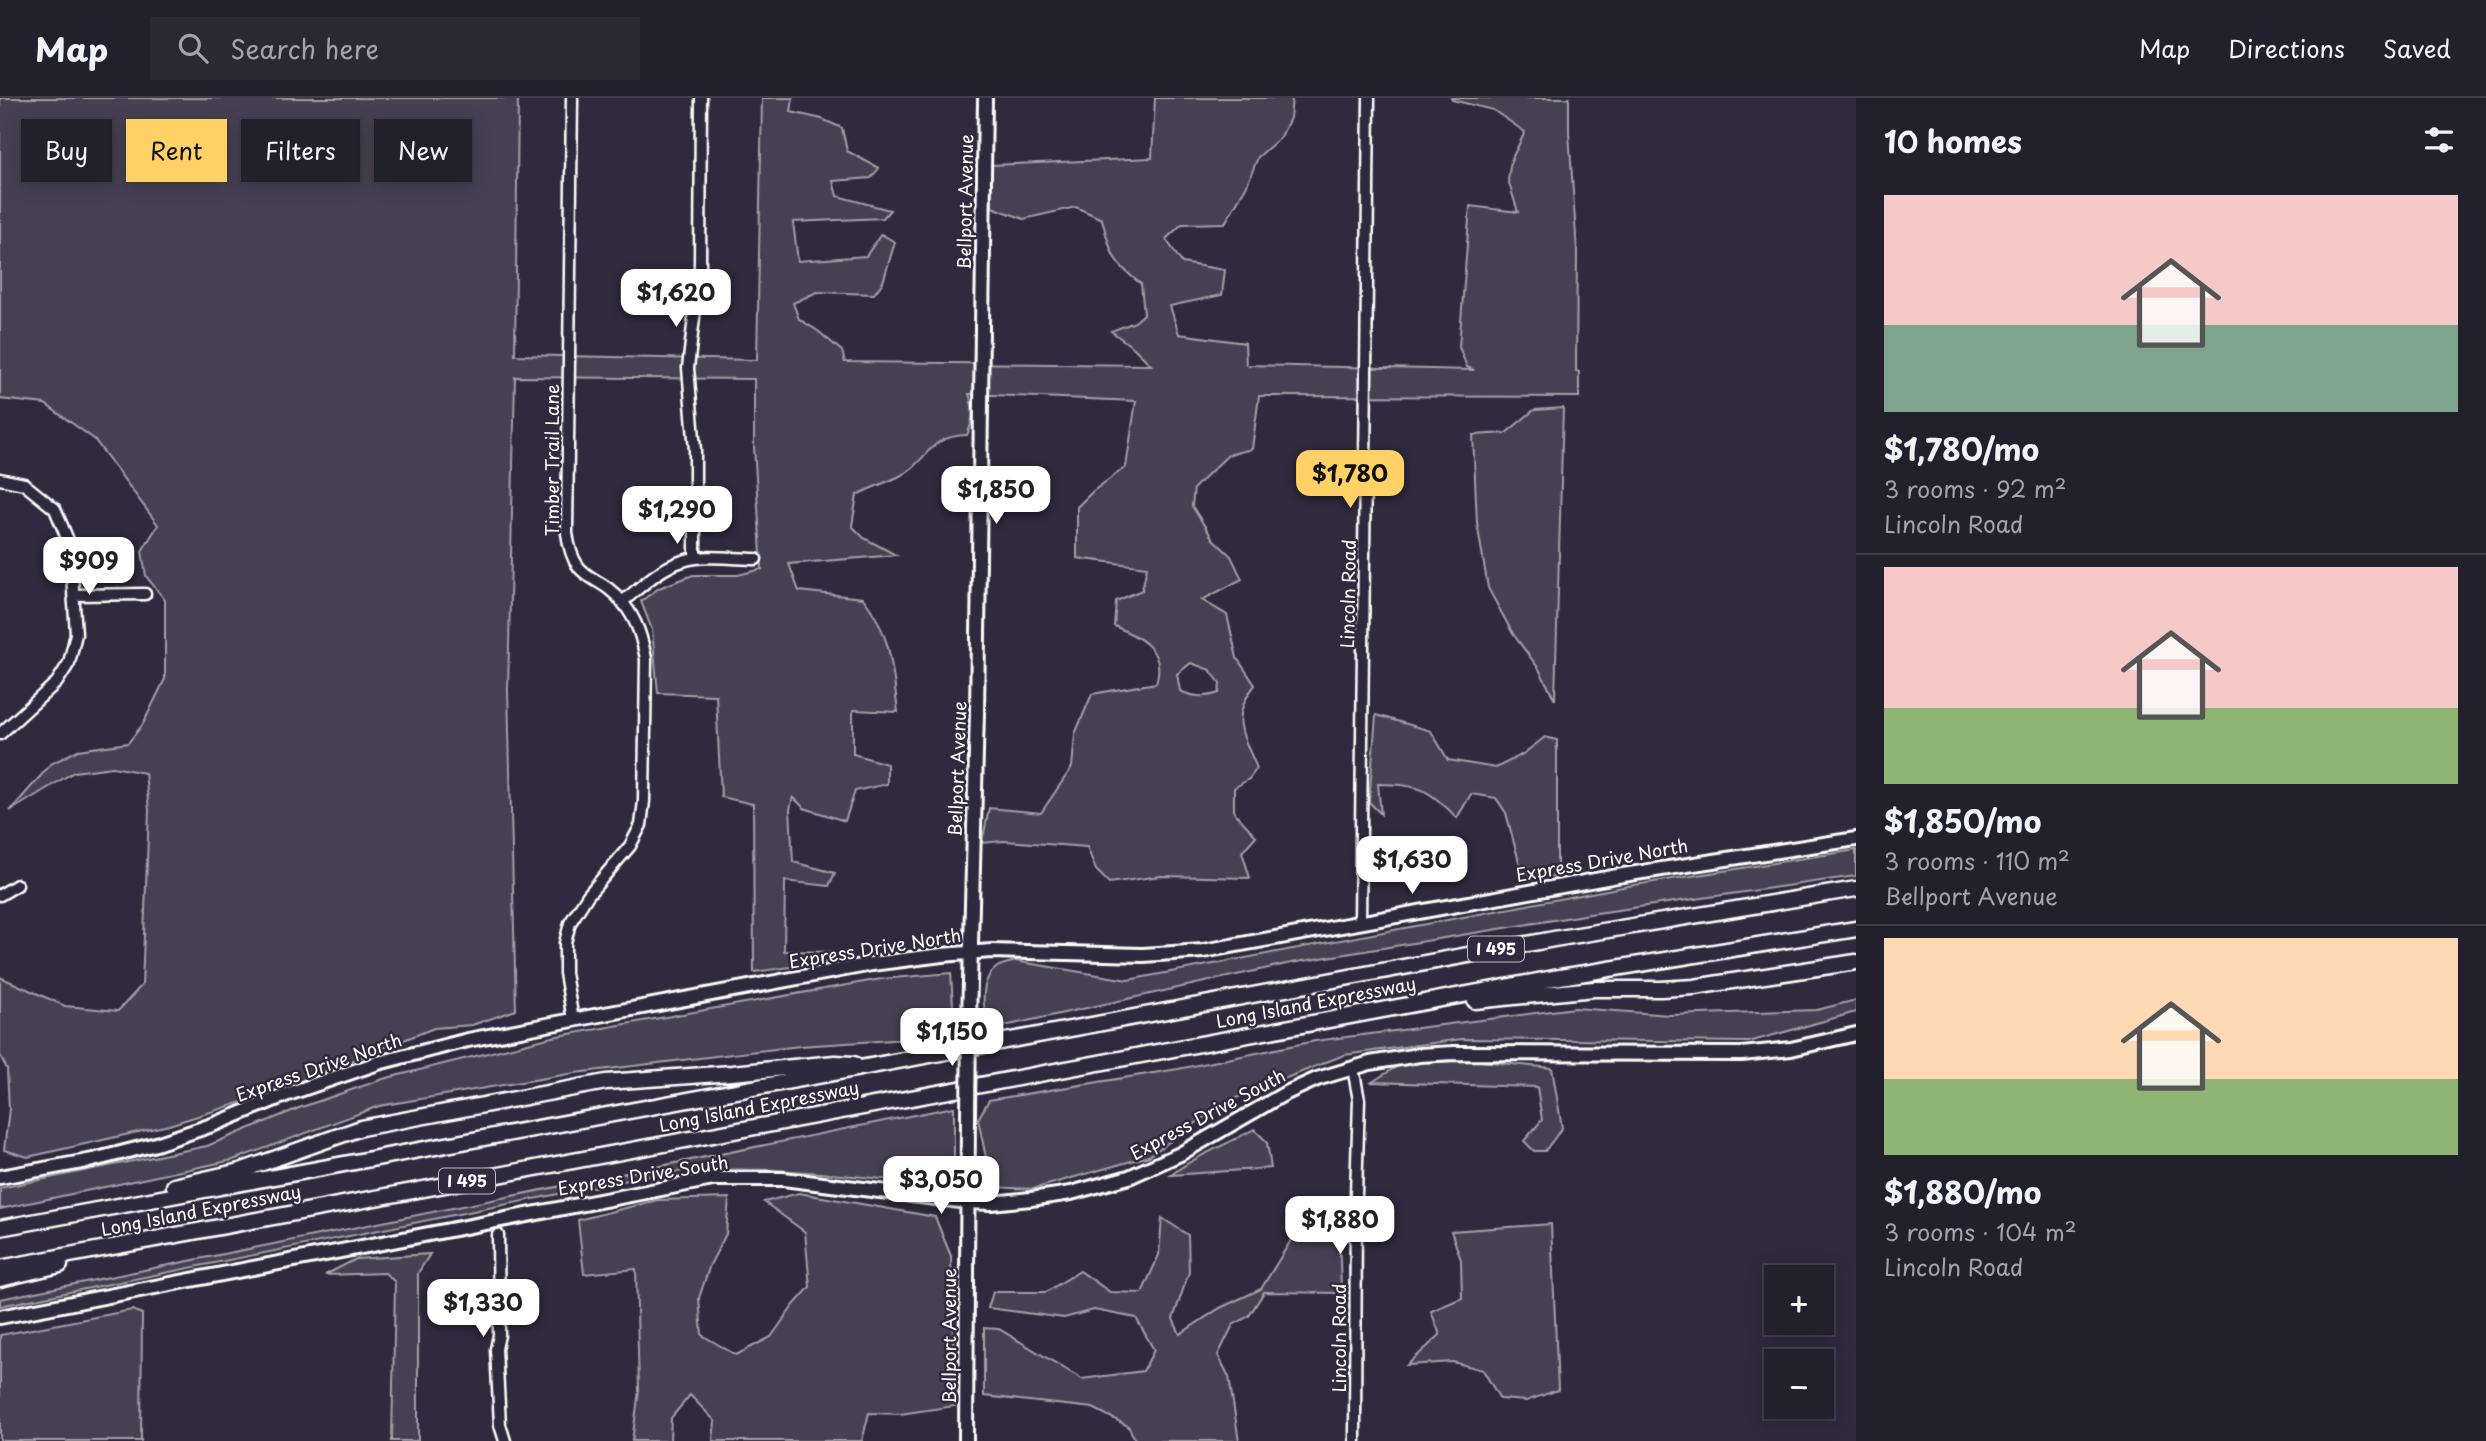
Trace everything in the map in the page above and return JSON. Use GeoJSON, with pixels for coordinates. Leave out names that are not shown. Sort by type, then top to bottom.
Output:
{"type":"FeatureCollection","features":[{"type":"Feature","properties":{"kind":"highway","name":"Long Island Expressway"},"geometry":{"type":"LineString","coordinates":[[0,1228],[1541,941],[1856,890]]}},
{"type":"Feature","properties":{"kind":"highway","name":"Long Island Expressway"},"geometry":{"type":"LineString","coordinates":[[0,1268],[1616,967],[1856,929]]}},
{"type":"Feature","properties":{"kind":"highway"},"geometry":{"type":"LineString","coordinates":[[1416,1004],[1604,988],[1685,988],[1856,962]]}},
{"type":"Feature","properties":{"kind":"highway"},"geometry":{"type":"LineString","coordinates":[[141,1202],[171,1187],[240,1171],[361,1128],[540,1094],[627,1079],[835,1063],[872,1066]]}},
{"type":"Feature","properties":{"kind":"highway"},"geometry":{"type":"LineString","coordinates":[[0,1279],[43,1270],[132,1244]]}},
{"type":"Feature","properties":{"kind":"main road","name":"Bellport Avenue"},"geometry":{"type":"LineString","coordinates":[[967,1441],[969,1020],[977,713],[985,98]]}},
{"type":"Feature","properties":{"kind":"main road","name":"Express Drive North"},"geometry":{"type":"LineString","coordinates":[[0,1177],[93,1160],[156,1144],[215,1124],[333,1077],[411,1054],[573,1020],[873,964],[970,952],[1182,954],[1636,873],[1856,839]]}},
{"type":"Feature","properties":{"kind":"main road","name":"Express Drive South"},"geometry":{"type":"LineString","coordinates":[[0,1317],[713,1179],[783,1179],[968,1202],[991,1203],[1052,1196],[1129,1177],[1180,1154],[1284,1094],[1317,1079],[1403,1057],[1454,1053],[1755,1054],[1856,1034]]}},
{"type":"Feature","properties":{"kind":"street","name":"Timber Trail Lane"},"geometry":{"type":"LineString","coordinates":[[572,98],[567,533],[569,552],[576,566],[622,602],[641,636],[646,659],[645,801],[642,825],[630,846],[588,895],[570,923],[565,943],[565,973],[573,1020]]}},
{"type":"Feature","properties":{"kind":"street"},"geometry":{"type":"LineString","coordinates":[[695,558],[695,450],[688,368],[699,267],[701,98]]}},
{"type":"Feature","properties":{"kind":"street","name":"Lincoln Road"},"geometry":{"type":"LineString","coordinates":[[1360,923],[1370,98]]}},
{"type":"Feature","properties":{"kind":"street"},"geometry":{"type":"LineString","coordinates":[[0,479],[24,484],[55,509],[70,545],[76,634],[69,663],[57,682],[0,734]]}},
{"type":"Feature","properties":{"kind":"street"},"geometry":{"type":"LineString","coordinates":[[622,602],[658,573],[683,561],[695,558],[756,559]]}},
{"type":"Feature","properties":{"kind":"street"},"geometry":{"type":"LineString","coordinates":[[73,595],[145,594]]}},
{"type":"Feature","properties":{"kind":"street"},"geometry":{"type":"LineString","coordinates":[[0,895],[17,885]]}},
{"type":"Feature","properties":{"kind":"street","name":"Lincoln Road"},"geometry":{"type":"LineString","coordinates":[[1353,1068],[1359,1100],[1355,1441]]}},
{"type":"Feature","properties":{"kind":"street"},"geometry":{"type":"LineString","coordinates":[[498,1235],[499,1335],[496,1349],[500,1425],[505,1441]]}},
{"type":"Feature","properties":{"kind":"shaded area"},"geometry":{"type":"Polygon","coordinates":[[[0,98],[518,98],[515,355],[757,360],[762,98],[793,98],[791,112],[822,119],[842,128],[847,151],[879,168],[871,178],[833,181],[837,196],[890,210],[883,218],[793,222],[798,261],[866,256],[881,234],[895,242],[883,282],[874,294],[817,292],[793,303],[799,319],[842,351],[845,362],[1151,365],[1111,331],[1135,322],[1144,314],[1141,284],[1118,263],[1102,219],[1076,207],[1024,219],[992,207],[991,165],[1152,158],[1155,98],[1292,98],[1290,118],[1281,137],[1258,157],[1247,185],[1225,223],[1182,224],[1166,239],[1182,263],[1225,270],[1222,295],[1170,306],[1179,334],[1245,343],[1246,365],[1474,370],[1467,367],[1459,347],[1470,206],[1518,212],[1508,180],[1511,160],[1525,132],[1493,110],[1451,98],[1569,98],[1577,251],[1576,371],[1579,372],[1579,397],[1259,396],[1252,449],[1228,455],[1194,488],[1192,506],[1213,539],[1231,556],[1242,579],[1202,600],[1227,615],[1237,658],[1255,685],[1242,707],[1241,726],[1257,768],[1249,779],[1234,788],[1234,812],[1256,836],[1242,852],[1250,878],[1161,876],[1109,883],[1096,870],[1087,847],[1004,841],[982,843],[989,808],[1041,813],[1072,767],[1075,734],[1092,694],[1156,683],[1158,661],[1141,640],[1114,626],[1116,601],[1142,590],[1147,567],[1077,558],[1077,507],[1093,491],[1126,467],[1136,401],[969,394],[973,414],[967,435],[943,440],[908,471],[857,495],[852,526],[864,538],[896,555],[789,564],[799,591],[863,598],[885,638],[898,712],[853,710],[853,754],[887,764],[887,784],[855,791],[845,821],[804,808],[793,797],[790,809],[793,862],[835,873],[829,886],[785,881],[784,951],[832,952],[835,961],[754,972],[753,804],[721,797],[716,695],[658,693],[652,630],[641,601],[659,588],[693,575],[738,575],[762,569],[754,447],[754,379],[515,377],[508,690],[516,1010],[472,1025],[434,1028],[265,1095],[169,1125],[28,1157],[4,1150],[9,1109],[7,1069],[0,1055],[0,977],[65,1006],[118,1011],[142,985],[149,810],[145,773],[113,767],[74,772],[10,811],[51,764],[78,750],[128,743],[143,724],[165,679],[165,600],[146,576],[142,551],[158,525],[94,439],[45,404],[0,399],[0,98]],[[1191,663],[1177,674],[1180,691],[1190,695],[1209,696],[1219,693],[1220,683],[1210,670],[1191,663]]]}},
{"type":"Feature","properties":{"kind":"shaded area"},"geometry":{"type":"Polygon","coordinates":[[[1563,408],[1555,700],[1539,669],[1513,634],[1488,588],[1477,523],[1473,435],[1506,433],[1534,410],[1563,408]]]}},
{"type":"Feature","properties":{"kind":"shaded area"},"geometry":{"type":"Polygon","coordinates":[[[1376,715],[1431,731],[1448,760],[1496,768],[1523,754],[1545,737],[1557,740],[1557,877],[1522,873],[1506,813],[1496,798],[1471,794],[1457,818],[1439,800],[1422,790],[1404,785],[1378,784],[1381,814],[1369,802],[1376,715]]]}},
{"type":"Feature","properties":{"kind":"shaded area"},"geometry":{"type":"Polygon","coordinates":[[[1856,850],[1856,876],[1590,914],[1291,963],[991,1029],[984,1004],[985,987],[992,972],[999,966],[1015,961],[1128,980],[1628,886],[1856,850]]]}},
{"type":"Feature","properties":{"kind":"shaded area"},"geometry":{"type":"Polygon","coordinates":[[[951,973],[955,1039],[800,1046],[575,1073],[379,1106],[233,1160],[0,1209],[0,1188],[207,1146],[299,1108],[383,1079],[552,1037],[881,979],[951,973]]]}},
{"type":"Feature","properties":{"kind":"shaded area"},"geometry":{"type":"Polygon","coordinates":[[[1856,1000],[1856,1012],[1749,1042],[1462,1039],[1344,1055],[1226,1102],[1149,1156],[1033,1189],[992,1187],[978,1119],[989,1100],[1178,1069],[1315,1041],[1575,1008],[1670,1015],[1817,1010],[1856,1000]]]}},
{"type":"Feature","properties":{"kind":"shaded area"},"geometry":{"type":"Polygon","coordinates":[[[1470,1060],[1552,1068],[1562,1128],[1545,1151],[1534,1151],[1524,1141],[1542,1120],[1537,1087],[1372,1082],[1401,1064],[1470,1060]]]}},
{"type":"Feature","properties":{"kind":"shaded area"},"geometry":{"type":"Polygon","coordinates":[[[954,1107],[954,1187],[773,1170],[663,1173],[0,1306],[0,1299],[954,1107]]]}},
{"type":"Feature","properties":{"kind":"shaded area"},"geometry":{"type":"Polygon","coordinates":[[[1254,1129],[1267,1142],[1271,1168],[1171,1175],[1191,1162],[1254,1129]]]}},
{"type":"Feature","properties":{"kind":"shaded area"},"geometry":{"type":"Polygon","coordinates":[[[799,1193],[935,1217],[951,1256],[955,1406],[900,1414],[869,1413],[862,1441],[713,1441],[715,1421],[690,1395],[671,1418],[670,1441],[632,1441],[639,1391],[636,1269],[584,1274],[578,1220],[657,1200],[729,1198],[726,1234],[710,1265],[699,1298],[702,1335],[736,1355],[771,1337],[810,1287],[805,1232],[764,1202],[799,1193]]]}},
{"type":"Feature","properties":{"kind":"shaded area"},"geometry":{"type":"Polygon","coordinates":[[[1162,1218],[1188,1235],[1189,1272],[1173,1319],[1180,1334],[1220,1308],[1261,1289],[1293,1237],[1339,1229],[1341,1293],[1264,1292],[1249,1316],[1233,1325],[1218,1355],[1229,1377],[1239,1441],[1136,1441],[1128,1426],[1093,1408],[984,1396],[984,1328],[999,1329],[1082,1379],[1143,1371],[1154,1350],[1136,1318],[1094,1310],[1064,1318],[988,1308],[993,1292],[1046,1292],[1080,1271],[1110,1292],[1142,1293],[1159,1255],[1162,1218]]]}},
{"type":"Feature","properties":{"kind":"shaded area"},"geometry":{"type":"Polygon","coordinates":[[[1551,1224],[1558,1390],[1526,1401],[1500,1399],[1483,1370],[1453,1362],[1407,1365],[1440,1335],[1431,1311],[1462,1298],[1461,1260],[1451,1231],[1551,1224]]]}},
{"type":"Feature","properties":{"kind":"shaded area"},"geometry":{"type":"Polygon","coordinates":[[[430,1254],[418,1273],[418,1441],[392,1441],[395,1282],[385,1273],[325,1275],[356,1259],[430,1254]]]}},
{"type":"Feature","properties":{"kind":"shaded area"},"geometry":{"type":"Polygon","coordinates":[[[132,1310],[142,1314],[141,1441],[0,1441],[0,1335],[132,1310]]]}}]}
